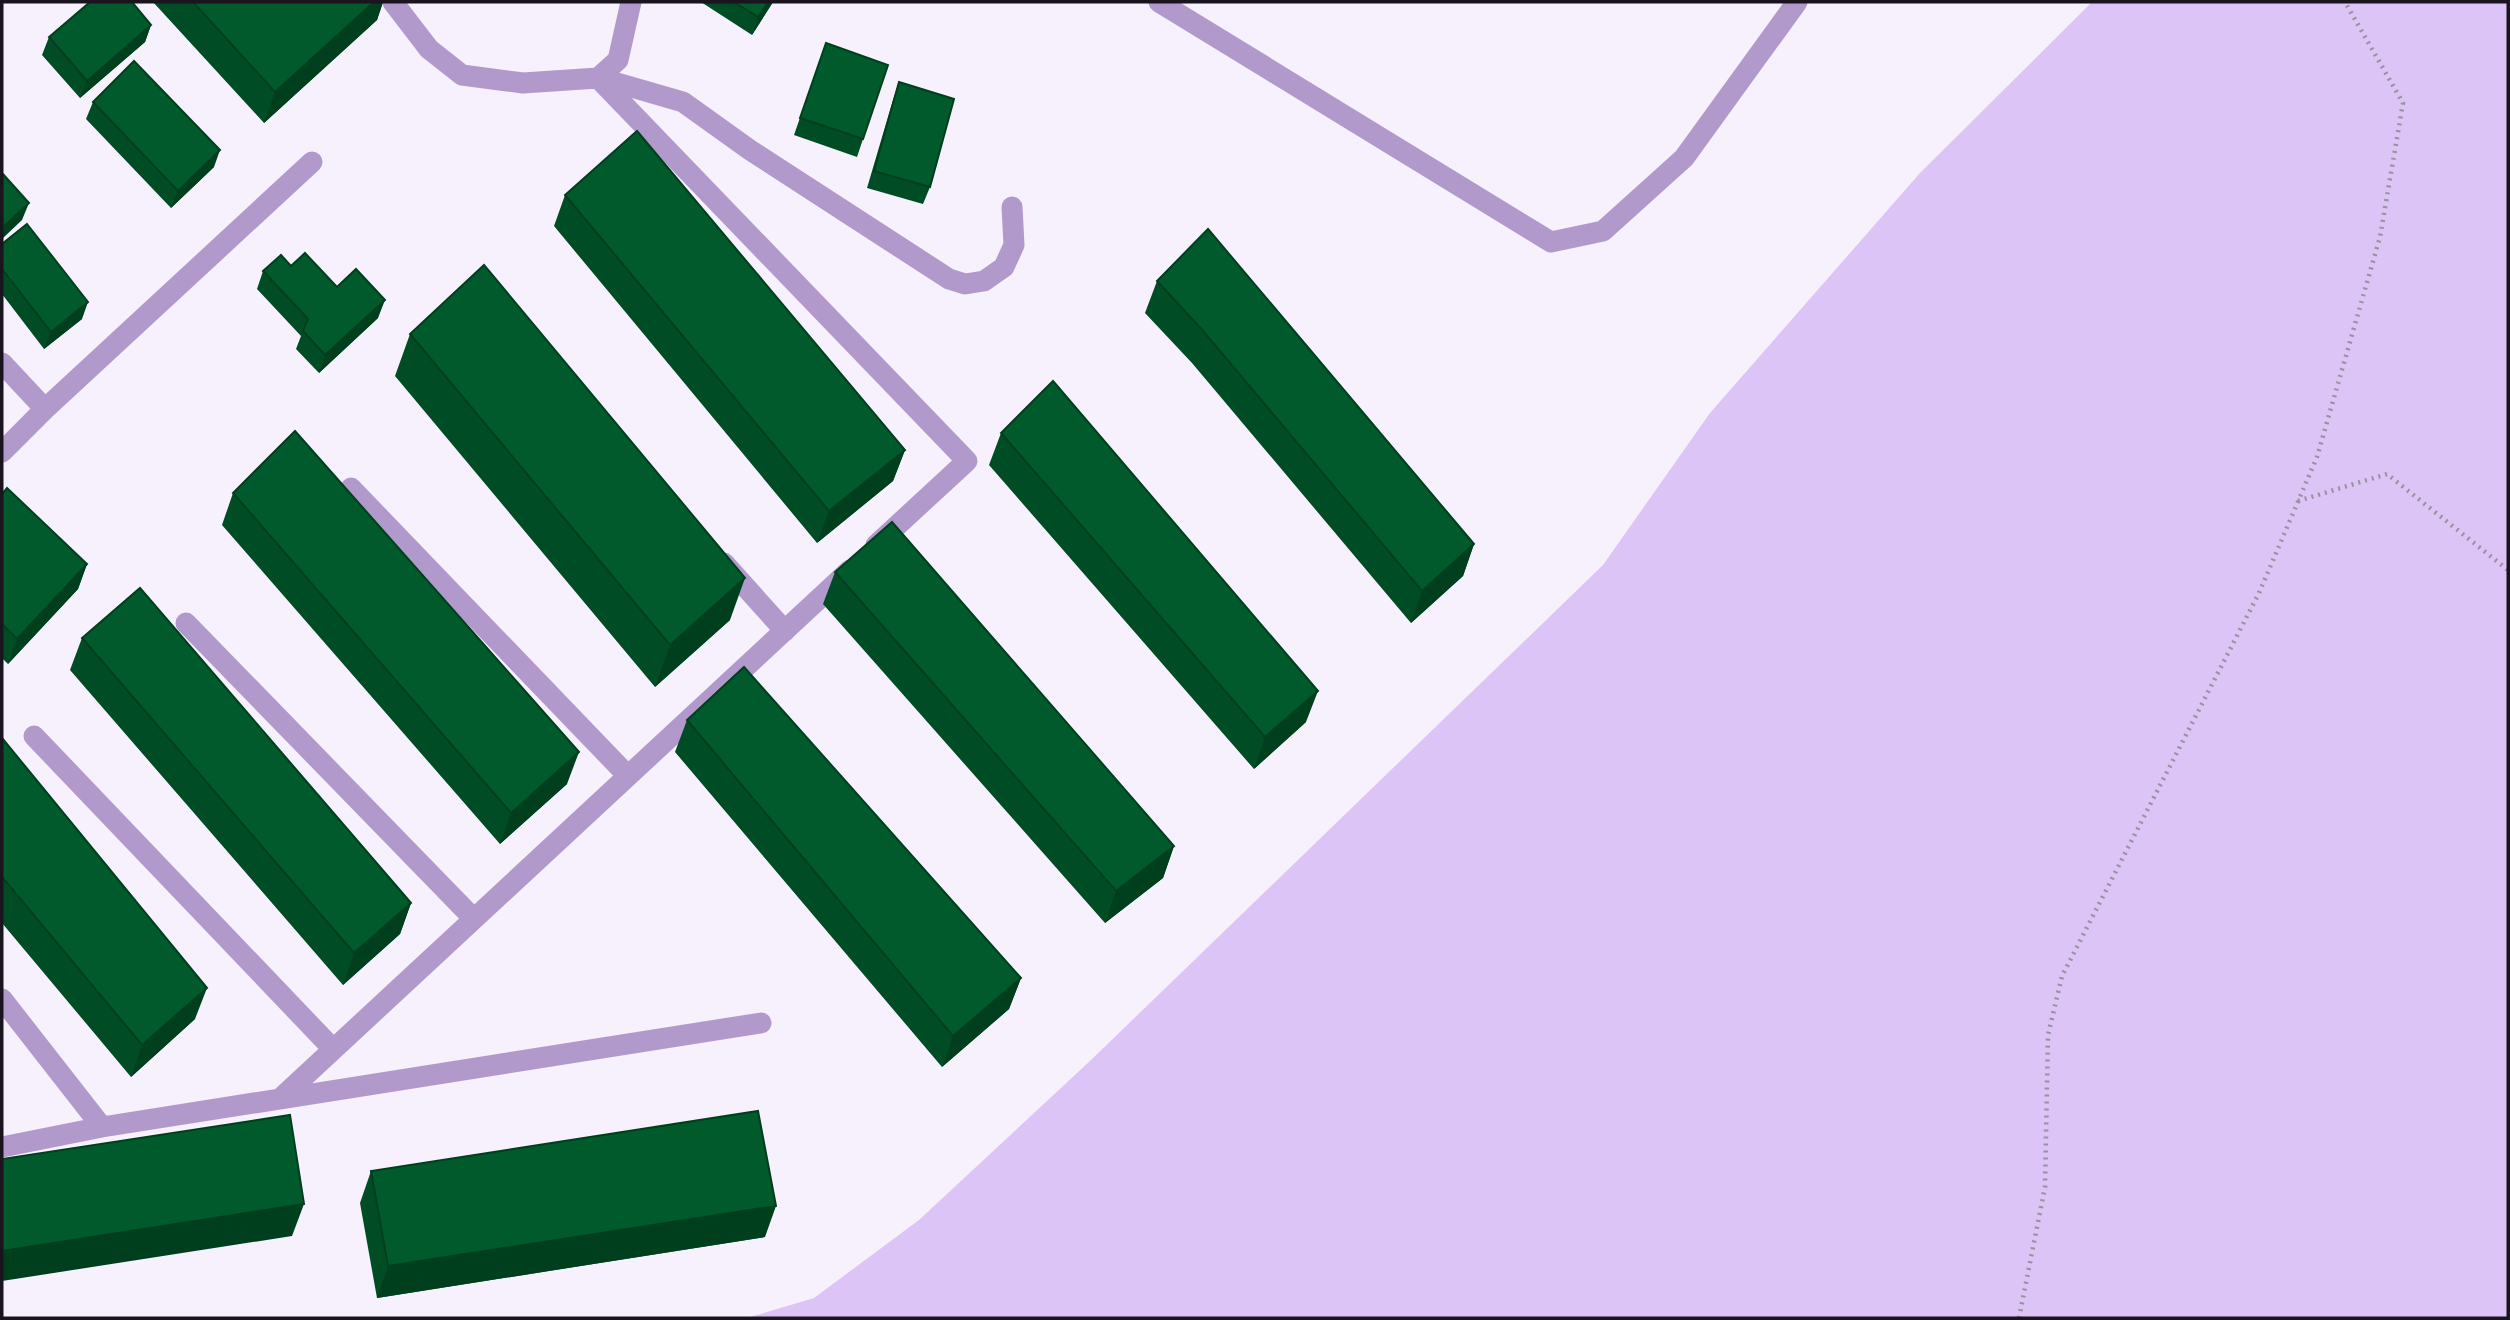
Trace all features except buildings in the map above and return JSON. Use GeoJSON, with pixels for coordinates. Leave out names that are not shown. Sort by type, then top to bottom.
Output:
{"type":"FeatureCollection","features":[{"type":"Feature","properties":{"kind":"street"},"geometry":{"type":"LineString","coordinates":[[393,2],[429,49],[461,75],[523,83],[598,78],[683,102],[750,150],[949,279],[965,284],[984,281],[1004,267],[1014,245],[1012,207]]}},
{"type":"Feature","properties":{"kind":"street"},"geometry":{"type":"LineString","coordinates":[[598,78],[618,60],[631,2]]}},
{"type":"Feature","properties":{"kind":"street"},"geometry":{"type":"LineString","coordinates":[[1158,2],[1551,242],[1603,231],[1684,158],[1797,2]]}},
{"type":"Feature","properties":{"kind":"street"},"geometry":{"type":"LineString","coordinates":[[281,1098],[967,461],[598,78]]}},
{"type":"Feature","properties":{"kind":"street"},"geometry":{"type":"LineString","coordinates":[[2,452],[45,409],[313,162]]}},
{"type":"Feature","properties":{"kind":"street"},"geometry":{"type":"LineString","coordinates":[[2,363],[45,409]]}},
{"type":"Feature","properties":{"kind":"street"},"geometry":{"type":"LineString","coordinates":[[351,488],[628,776]]}},
{"type":"Feature","properties":{"kind":"street"},"geometry":{"type":"LineString","coordinates":[[710,548],[785,631]]}},
{"type":"Feature","properties":{"kind":"street"},"geometry":{"type":"LineString","coordinates":[[186,623],[474,919]]}},
{"type":"Feature","properties":{"kind":"street"},"geometry":{"type":"LineString","coordinates":[[34,736],[334,1049]]}},
{"type":"Feature","properties":{"kind":"street"},"geometry":{"type":"LineString","coordinates":[[2,999],[102,1127]]}},
{"type":"Feature","properties":{"kind":"street"},"geometry":{"type":"LineString","coordinates":[[2,1147],[102,1127],[761,1023]]}},
{"type":"Feature","properties":{"kind":"path"},"geometry":{"type":"LineString","coordinates":[[2019,1318],[2045,1187],[2048,1035],[2062,976],[2259,593],[2317,457],[2380,237],[2403,103],[2345,2]]}},
{"type":"Feature","properties":{"kind":"path"},"geometry":{"type":"LineString","coordinates":[[2297,501],[2387,474],[2508,570]]}},
{"type":"Feature","properties":{"kind":"shaded area"},"geometry":{"type":"Polygon","coordinates":[[[2092,2],[2508,2],[2508,1318],[747,1318],[814,1298],[919,1220],[1091,1060],[1603,565],[1710,413],[1920,173],[2092,2]]]}}]}
